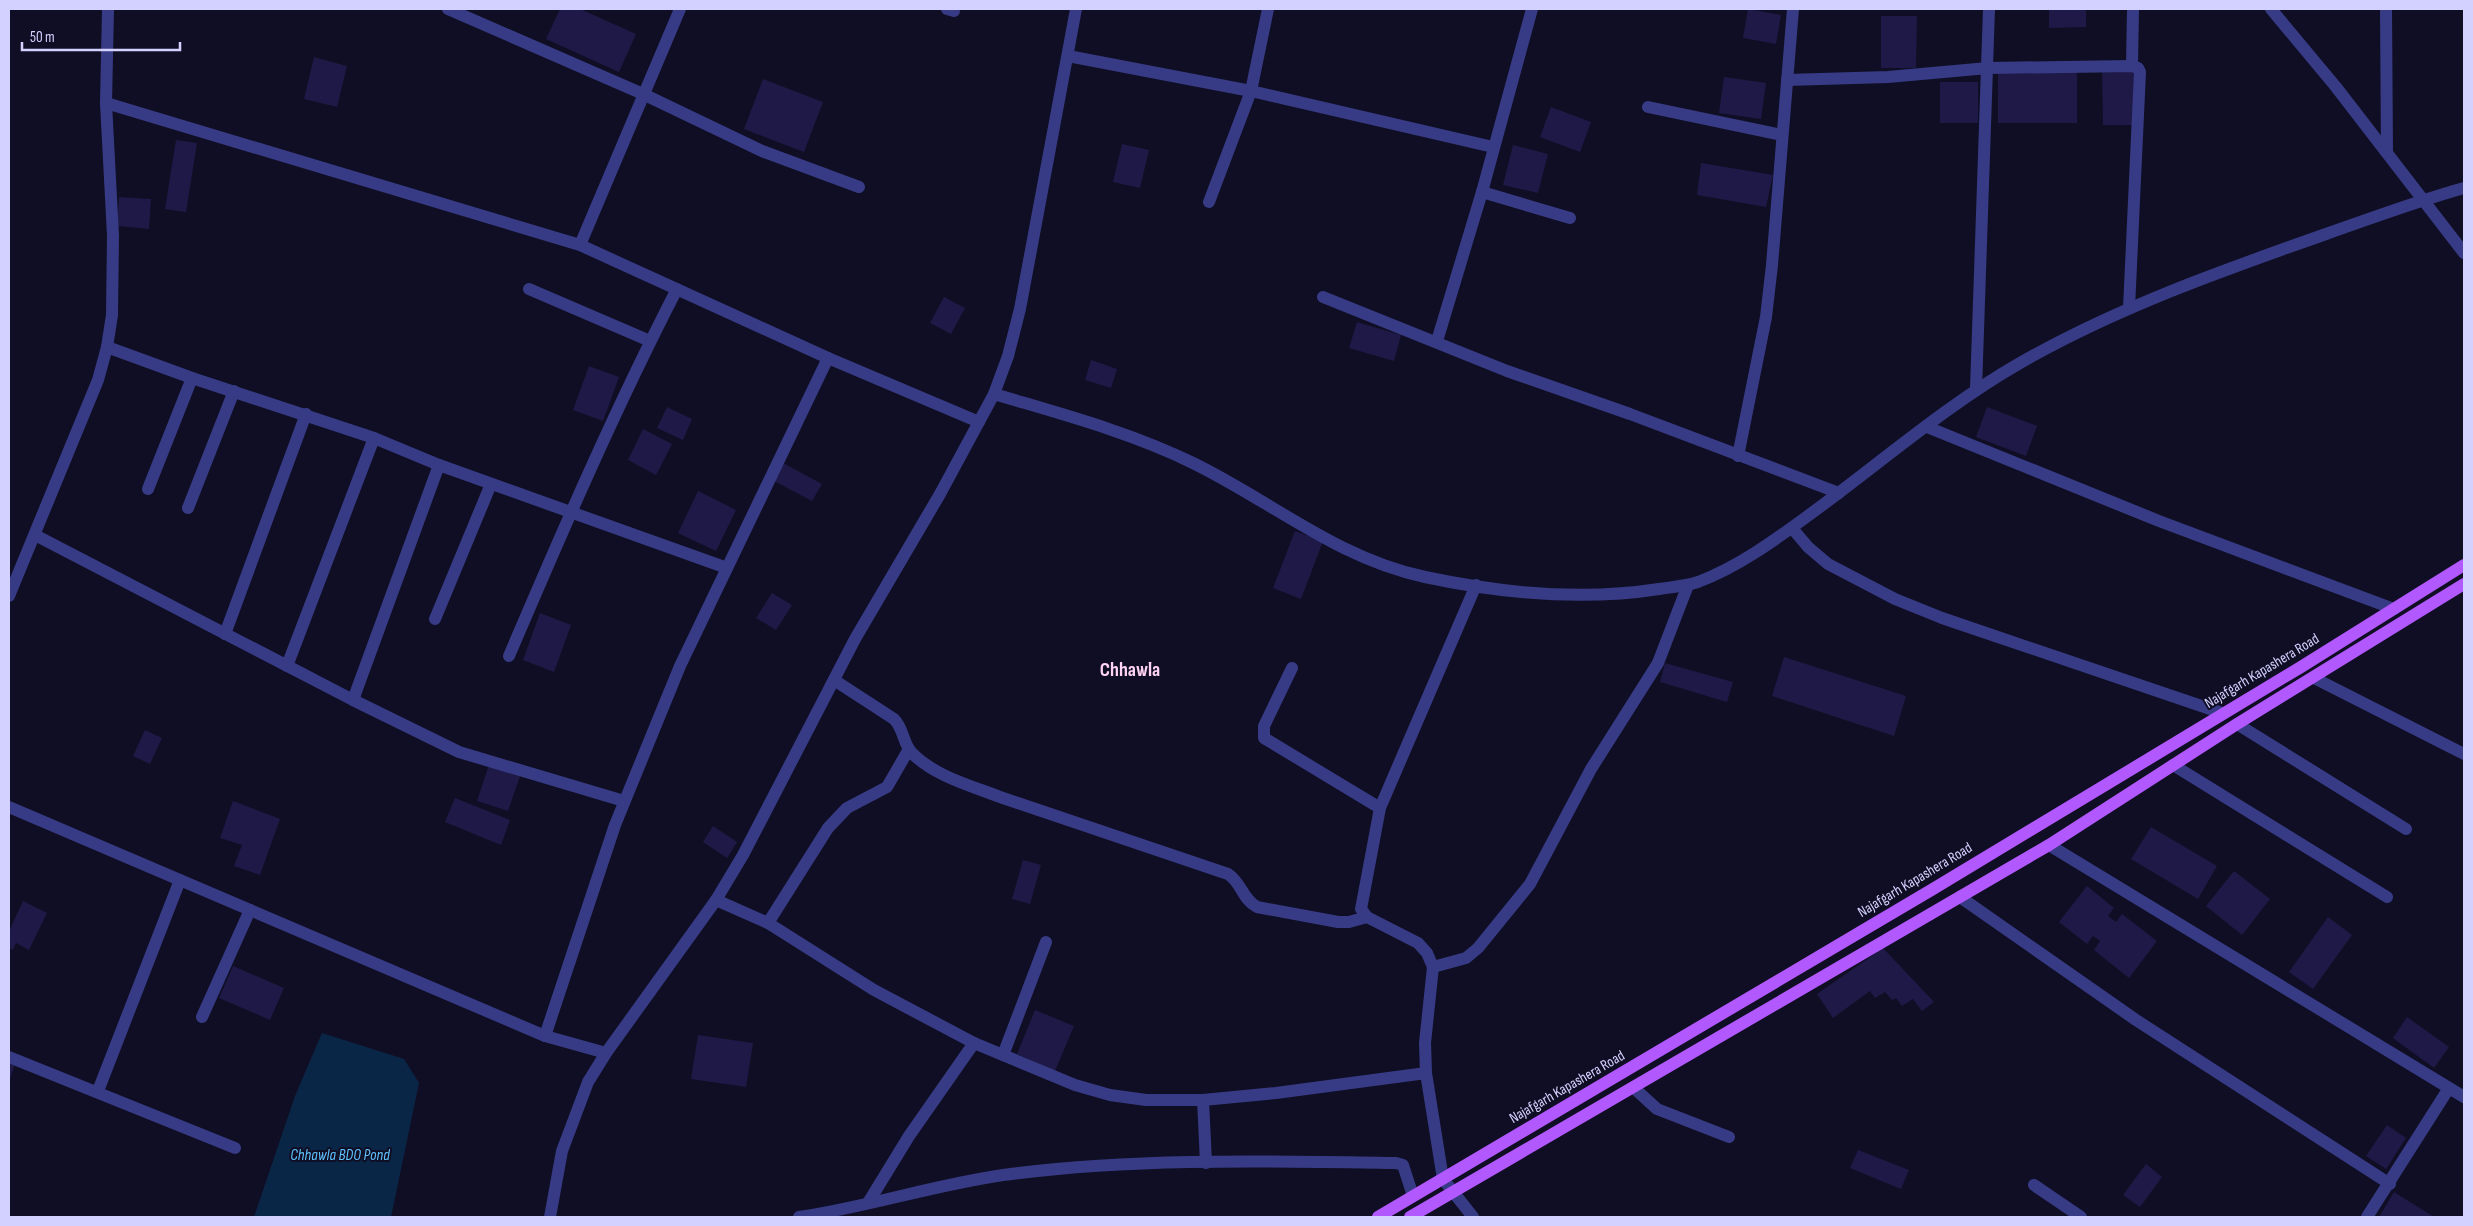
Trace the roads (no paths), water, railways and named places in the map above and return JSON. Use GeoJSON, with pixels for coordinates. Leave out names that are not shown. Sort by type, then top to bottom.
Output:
{"type":"FeatureCollection","features":[{"type":"Feature","properties":{"kind":"main road","name":"Najafgarh Kapashera Road"},"geometry":{"type":"LineString","coordinates":[[1378,1217],[1932,889],[2464,565]]}},
{"type":"Feature","properties":{"kind":"main road"},"geometry":{"type":"LineString","coordinates":[[1410,1217],[2049,845],[2237,724],[2464,584]]}},
{"type":"Feature","properties":{"kind":"street"},"geometry":{"type":"LineString","coordinates":[[9,596],[98,380],[107,348],[112,315],[113,236],[106,103],[108,9]]}},
{"type":"Feature","properties":{"kind":"street"},"geometry":{"type":"LineString","coordinates":[[448,9],[643,94],[762,151],[859,187]]}},
{"type":"Feature","properties":{"kind":"street"},"geometry":{"type":"LineString","coordinates":[[580,245],[680,9]]}},
{"type":"Feature","properties":{"kind":"street"},"geometry":{"type":"LineString","coordinates":[[550,1217],[562,1151],[588,1082],[606,1052],[716,900],[765,816],[855,639],[940,494],[994,394],[1008,356],[1020,309],[1076,9]]}},
{"type":"Feature","properties":{"kind":"street"},"geometry":{"type":"LineString","coordinates":[[1209,202],[1251,91],[1268,9]]}},
{"type":"Feature","properties":{"kind":"street"},"geometry":{"type":"LineString","coordinates":[[1437,341],[1482,192],[1493,146],[1532,9]]}},
{"type":"Feature","properties":{"kind":"street"},"geometry":{"type":"LineString","coordinates":[[1738,456],[1766,317],[1793,9]]}},
{"type":"Feature","properties":{"kind":"street"},"geometry":{"type":"LineString","coordinates":[[1976,389],[1989,9]]}},
{"type":"Feature","properties":{"kind":"street"},"geometry":{"type":"LineString","coordinates":[[2132,66],[2133,9]]}},
{"type":"Feature","properties":{"kind":"street"},"geometry":{"type":"LineString","coordinates":[[2271,9],[2387,152],[2464,253]]}},
{"type":"Feature","properties":{"kind":"street"},"geometry":{"type":"LineString","coordinates":[[2386,9],[2387,152]]}},
{"type":"Feature","properties":{"kind":"street"},"geometry":{"type":"LineString","coordinates":[[1068,56],[1251,91],[1493,146]]}},
{"type":"Feature","properties":{"kind":"street"},"geometry":{"type":"LineString","coordinates":[[1787,80],[1888,76],[1988,68],[2132,66],[2138,68],[2140,72],[2129,308]]}},
{"type":"Feature","properties":{"kind":"street"},"geometry":{"type":"LineString","coordinates":[[106,103],[580,245],[828,358],[978,422]]}},
{"type":"Feature","properties":{"kind":"street"},"geometry":{"type":"LineString","coordinates":[[1648,107],[1782,135]]}},
{"type":"Feature","properties":{"kind":"street"},"geometry":{"type":"LineString","coordinates":[[994,394],[1160,447],[1205,469],[1350,553],[1387,567],[1424,577],[1476,585],[1582,595],[1630,594],[1688,585],[1726,570],[1792,528],[1976,389],[2062,340],[2129,308],[2248,261],[2422,199],[2464,188]]}},
{"type":"Feature","properties":{"kind":"street"},"geometry":{"type":"LineString","coordinates":[[1482,192],[1570,218]]}},
{"type":"Feature","properties":{"kind":"street"},"geometry":{"type":"LineString","coordinates":[[529,289],[650,341]]}},
{"type":"Feature","properties":{"kind":"street"},"geometry":{"type":"LineString","coordinates":[[509,656],[571,510],[650,341],[677,289]]}},
{"type":"Feature","properties":{"kind":"street"},"geometry":{"type":"LineString","coordinates":[[1323,297],[1437,341],[1507,371],[1630,414],[1839,493]]}},
{"type":"Feature","properties":{"kind":"street"},"geometry":{"type":"LineString","coordinates":[[107,348],[374,438],[439,466],[571,510],[728,568]]}},
{"type":"Feature","properties":{"kind":"street"},"geometry":{"type":"LineString","coordinates":[[544,1036],[624,801],[680,666],[828,358]]}},
{"type":"Feature","properties":{"kind":"street"},"geometry":{"type":"LineString","coordinates":[[148,489],[192,378]]}},
{"type":"Feature","properties":{"kind":"street"},"geometry":{"type":"LineString","coordinates":[[188,508],[234,391]]}},
{"type":"Feature","properties":{"kind":"street"},"geometry":{"type":"LineString","coordinates":[[225,634],[306,414]]}},
{"type":"Feature","properties":{"kind":"street"},"geometry":{"type":"LineString","coordinates":[[1927,426],[2159,521],[2394,609]]}},
{"type":"Feature","properties":{"kind":"street"},"geometry":{"type":"LineString","coordinates":[[287,666],[374,438]]}},
{"type":"Feature","properties":{"kind":"street"},"geometry":{"type":"LineString","coordinates":[[353,700],[439,466]]}},
{"type":"Feature","properties":{"kind":"street"},"geometry":{"type":"LineString","coordinates":[[435,620],[491,484]]}},
{"type":"Feature","properties":{"kind":"street"},"geometry":{"type":"LineString","coordinates":[[1792,528],[1808,548],[1828,564],[1895,599],[1942,618],[2222,713]]}},
{"type":"Feature","properties":{"kind":"street"},"geometry":{"type":"LineString","coordinates":[[35,535],[353,700],[476,758],[624,801]]}},
{"type":"Feature","properties":{"kind":"street"},"geometry":{"type":"LineString","coordinates":[[1473,1217],[1443,1179],[1426,1073],[1425,1042],[1433,967],[1418,943],[1367,917],[1361,909],[1361,898],[1380,808],[1476,585]]}},
{"type":"Feature","properties":{"kind":"street"},"geometry":{"type":"LineString","coordinates":[[1433,967],[1466,958],[1478,948],[1530,884],[1591,769],[1658,662],[1688,585]]}},
{"type":"Feature","properties":{"kind":"street"},"geometry":{"type":"LineString","coordinates":[[1292,668],[1264,726],[1264,738],[1380,808]]}},
{"type":"Feature","properties":{"kind":"street"},"geometry":{"type":"LineString","coordinates":[[2314,678],[2464,754]]}},
{"type":"Feature","properties":{"kind":"street"},"geometry":{"type":"LineString","coordinates":[[834,680],[900,724],[908,748],[932,768],[1000,798],[1228,874],[1235,878],[1250,903],[1257,907],[1338,922],[1349,922],[1367,917]]}},
{"type":"Feature","properties":{"kind":"street"},"geometry":{"type":"LineString","coordinates":[[2237,724],[2406,829]]}},
{"type":"Feature","properties":{"kind":"street"},"geometry":{"type":"LineString","coordinates":[[768,922],[828,828],[847,808],[887,787],[908,748]]}},
{"type":"Feature","properties":{"kind":"street"},"geometry":{"type":"LineString","coordinates":[[2173,765],[2387,897]]}},
{"type":"Feature","properties":{"kind":"street"},"geometry":{"type":"LineString","coordinates":[[9,807],[544,1036],[606,1052]]}},
{"type":"Feature","properties":{"kind":"street"},"geometry":{"type":"LineString","coordinates":[[2049,845],[2464,1097]]}},
{"type":"Feature","properties":{"kind":"street"},"geometry":{"type":"LineString","coordinates":[[98,1091],[180,880]]}},
{"type":"Feature","properties":{"kind":"street"},"geometry":{"type":"LineString","coordinates":[[1960,897],[2136,1020],[2390,1184]]}},
{"type":"Feature","properties":{"kind":"street"},"geometry":{"type":"LineString","coordinates":[[716,900],[768,922],[874,990],[974,1043],[1075,1085],[1110,1095],[1146,1100],[1203,1100],[1276,1094],[1426,1073]]}},
{"type":"Feature","properties":{"kind":"street"},"geometry":{"type":"LineString","coordinates":[[202,1017],[250,910]]}},
{"type":"Feature","properties":{"kind":"street"},"geometry":{"type":"LineString","coordinates":[[1003,1055],[1024,1006],[1046,942]]}},
{"type":"Feature","properties":{"kind":"street"},"geometry":{"type":"LineString","coordinates":[[868,1203],[909,1136],[974,1043]]}},
{"type":"Feature","properties":{"kind":"street"},"geometry":{"type":"LineString","coordinates":[[9,1057],[98,1091],[235,1148]]}},
{"type":"Feature","properties":{"kind":"street"},"geometry":{"type":"LineString","coordinates":[[1634,1088],[1657,1109],[1729,1137]]}},
{"type":"Feature","properties":{"kind":"street"},"geometry":{"type":"LineString","coordinates":[[2367,1217],[2390,1184],[2449,1088]]}},
{"type":"Feature","properties":{"kind":"street"},"geometry":{"type":"LineString","coordinates":[[1203,1100],[1206,1163]]}},
{"type":"Feature","properties":{"kind":"street"},"geometry":{"type":"LineString","coordinates":[[799,1217],[960,1182],[1002,1176],[1068,1169],[1206,1163],[1403,1164],[1413,1196]]}},
{"type":"Feature","properties":{"kind":"street"},"geometry":{"type":"LineString","coordinates":[[2034,1185],[2081,1217]]}},
{"type":"Feature","properties":{"kind":"water","name":"Chhawla BDO Pond"},"geometry":{"type":"Polygon","coordinates":[[[322,1033],[404,1059],[419,1083],[391,1217],[254,1217],[295,1096],[322,1033]]]}},
{"type":"Feature","properties":{"kind":"district","name":"Chhawla"},"geometry":{"type":"Point","coordinates":[1130,670]}}]}
